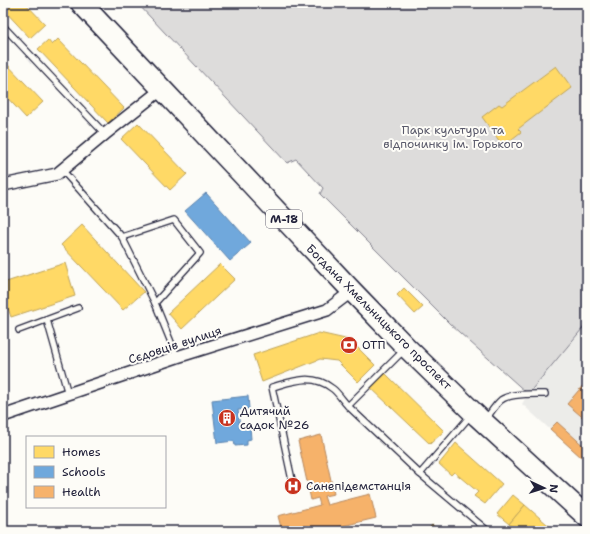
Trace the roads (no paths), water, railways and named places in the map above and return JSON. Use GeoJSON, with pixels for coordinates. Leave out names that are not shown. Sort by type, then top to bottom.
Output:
{"type":"FeatureCollection","features":[{"type":"Feature","properties":{"kind":"highway","name":"Богдана Хмельницького проспект"},"geometry":{"type":"LineString","coordinates":[[81,3],[407,348],[587,517]]}},
{"type":"Feature","properties":{"kind":"street"},"geometry":{"type":"LineString","coordinates":[[3,185],[58,174],[105,134],[162,89]]}},
{"type":"Feature","properties":{"kind":"street","name":"Сєдовців вулиця"},"geometry":{"type":"LineString","coordinates":[[3,416],[177,357],[327,310],[352,291]]}},
{"type":"Feature","properties":{"kind":"lane"},"geometry":{"type":"LineString","coordinates":[[3,26],[105,134]]}},
{"type":"Feature","properties":{"kind":"lane"},"geometry":{"type":"LineString","coordinates":[[62,170],[122,237],[155,303],[177,357]]}},
{"type":"Feature","properties":{"kind":"lane"},"geometry":{"type":"LineString","coordinates":[[122,237],[174,220],[200,253],[155,303]]}},
{"type":"Feature","properties":{"kind":"lane"},"geometry":{"type":"LineString","coordinates":[[19,330],[78,308]]}},
{"type":"Feature","properties":{"kind":"lane"},"geometry":{"type":"LineString","coordinates":[[47,320],[68,394]]}},
{"type":"Feature","properties":{"kind":"lane"},"geometry":{"type":"LineString","coordinates":[[348,406],[389,364],[407,348]]}},
{"type":"Feature","properties":{"kind":"lane"},"geometry":{"type":"LineString","coordinates":[[292,480],[272,387],[300,379],[318,380],[333,389],[348,406],[420,474],[488,531]]}},
{"type":"Feature","properties":{"kind":"lane"},"geometry":{"type":"LineString","coordinates":[[420,474],[479,417],[501,400],[510,396],[545,394]]}},
{"type":"Feature","properties":{"kind":"place","name":"ОТП"},"geometry":{"type":"Point","coordinates":[349,345]}},
{"type":"Feature","properties":{"kind":"place","name":"Дитячий садок №26"},"geometry":{"type":"Point","coordinates":[227,418]}},
{"type":"Feature","properties":{"kind":"place","name":"Санепідемстанція"},"geometry":{"type":"Point","coordinates":[293,486]}},
{"type":"Feature","properties":{"kind":"park label","name":"Парк культури та відпочинку ім. Горького"},"geometry":{"type":"Point","coordinates":[453,137]}}]}
